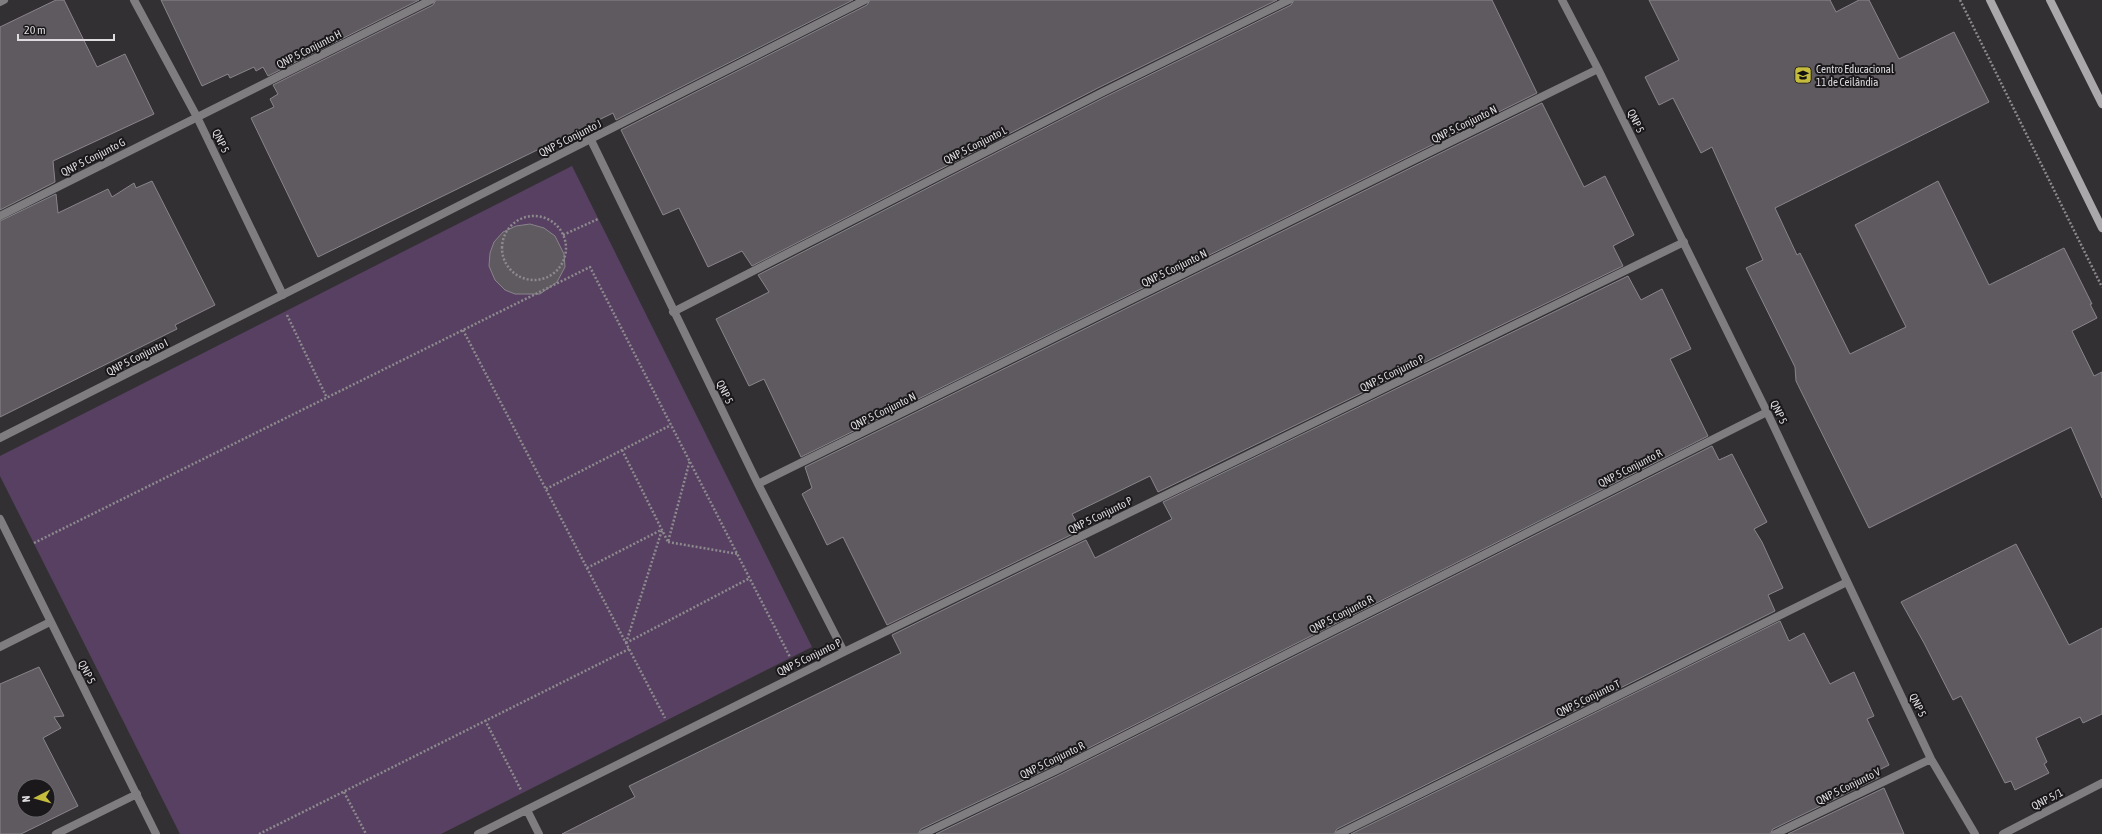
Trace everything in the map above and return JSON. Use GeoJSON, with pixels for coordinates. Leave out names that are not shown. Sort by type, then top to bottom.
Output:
{"type":"FeatureCollection","features":[{"type":"Feature","properties":{"kind":"main road"},"geometry":{"type":"LineString","coordinates":[[1990,0],[2102,228]]}},
{"type":"Feature","properties":{"kind":"main road"},"geometry":{"type":"LineString","coordinates":[[2050,0],[2102,104]]}},
{"type":"Feature","properties":{"kind":"street"},"geometry":{"type":"LineString","coordinates":[[0,2],[4,0]]}},
{"type":"Feature","properties":{"kind":"street","name":"QNP 5"},"geometry":{"type":"LineString","coordinates":[[134,0],[197,117],[283,295]]}},
{"type":"Feature","properties":{"kind":"street","name":"QNP 5 Conjunto H"},"geometry":{"type":"LineString","coordinates":[[197,117],[431,0]]}},
{"type":"Feature","properties":{"kind":"street","name":"QNP 5 Conjunto J"},"geometry":{"type":"LineString","coordinates":[[283,295],[865,0]]}},
{"type":"Feature","properties":{"kind":"street","name":"QNP 5 Conjunto L"},"geometry":{"type":"LineString","coordinates":[[673,312],[1094,97],[1289,0]]}},
{"type":"Feature","properties":{"kind":"street","name":"QNP 5"},"geometry":{"type":"LineString","coordinates":[[1562,0],[1598,69],[1767,412],[1931,759],[1975,834]]}},
{"type":"Feature","properties":{"kind":"street","name":"QNP 5 Conjunto N"},"geometry":{"type":"LineString","coordinates":[[758,484],[1598,69]]}},
{"type":"Feature","properties":{"kind":"street","name":"QNP 5 Conjunto G"},"geometry":{"type":"LineString","coordinates":[[0,216],[197,117]]}},
{"type":"Feature","properties":{"kind":"street","name":"QNP 5"},"geometry":{"type":"LineString","coordinates":[[591,140],[673,312],[758,484],[844,652]]}},
{"type":"Feature","properties":{"kind":"street","name":"QNP 5 Conjunto P"},"geometry":{"type":"LineString","coordinates":[[478,834],[844,652],[1684,242]]}},
{"type":"Feature","properties":{"kind":"street","name":"QNP 5 Conjunto I"},"geometry":{"type":"LineString","coordinates":[[0,438],[283,295]]}},
{"type":"Feature","properties":{"kind":"street","name":"QNP 5 Conjunto R"},"geometry":{"type":"LineString","coordinates":[[924,834],[1055,771],[1767,412]]}},
{"type":"Feature","properties":{"kind":"street","name":"QNP 5"},"geometry":{"type":"LineString","coordinates":[[0,519],[156,834]]}},
{"type":"Feature","properties":{"kind":"street","name":"QNP 5 Conjunto T"},"geometry":{"type":"LineString","coordinates":[[1340,834],[1847,582]]}},
{"type":"Feature","properties":{"kind":"street"},"geometry":{"type":"LineString","coordinates":[[0,647],[50,622]]}},
{"type":"Feature","properties":{"kind":"street","name":"QNP 5 Conjunto V"},"geometry":{"type":"LineString","coordinates":[[1775,834],[1931,759]]}},
{"type":"Feature","properties":{"kind":"street","name":"QNP 5/1"},"geometry":{"type":"LineString","coordinates":[[2003,834],[2102,783]]}},
{"type":"Feature","properties":{"kind":"street"},"geometry":{"type":"LineString","coordinates":[[56,834],[137,794]]}},
{"type":"Feature","properties":{"kind":"street"},"geometry":{"type":"LineString","coordinates":[[527,810],[539,834]]}},
{"type":"Feature","properties":{"kind":"path"},"geometry":{"type":"LineString","coordinates":[[1960,0],[2102,287]]}},
{"type":"Feature","properties":{"kind":"path"},"geometry":{"type":"LineString","coordinates":[[533,216],[544,217],[553,222],[563,236],[566,250],[563,260],[558,269],[550,276],[541,280],[520,278],[512,272],[506,264],[502,253],[502,242],[513,224],[522,218],[533,216]]}},
{"type":"Feature","properties":{"kind":"path"},"geometry":{"type":"LineString","coordinates":[[563,236],[598,219]]}},
{"type":"Feature","properties":{"kind":"path"},"geometry":{"type":"LineString","coordinates":[[34,543],[590,267],[791,657]]}},
{"type":"Feature","properties":{"kind":"path"},"geometry":{"type":"LineString","coordinates":[[285,311],[326,398]]}},
{"type":"Feature","properties":{"kind":"path"},"geometry":{"type":"LineString","coordinates":[[463,330],[666,721]]}},
{"type":"Feature","properties":{"kind":"path"},"geometry":{"type":"LineString","coordinates":[[546,489],[671,424]]}},
{"type":"Feature","properties":{"kind":"path"},"geometry":{"type":"LineString","coordinates":[[622,450],[668,542]]}},
{"type":"Feature","properties":{"kind":"path"},"geometry":{"type":"LineString","coordinates":[[668,542],[690,460]]}},
{"type":"Feature","properties":{"kind":"path"},"geometry":{"type":"LineString","coordinates":[[587,568],[662,529]]}},
{"type":"Feature","properties":{"kind":"path"},"geometry":{"type":"LineString","coordinates":[[626,643],[662,529]]}},
{"type":"Feature","properties":{"kind":"path"},"geometry":{"type":"LineString","coordinates":[[668,542],[738,554]]}},
{"type":"Feature","properties":{"kind":"path"},"geometry":{"type":"LineString","coordinates":[[626,643],[750,578]]}},
{"type":"Feature","properties":{"kind":"path"},"geometry":{"type":"LineString","coordinates":[[258,834],[629,649]]}},
{"type":"Feature","properties":{"kind":"path"},"geometry":{"type":"LineString","coordinates":[[485,720],[522,793]]}},
{"type":"Feature","properties":{"kind":"path"},"geometry":{"type":"LineString","coordinates":[[344,792],[366,834]]}},
{"type":"Feature","properties":{"kind":"shaded area"},"geometry":{"type":"Polygon","coordinates":[[[572,166],[812,647],[441,834],[180,834],[0,476],[0,456],[572,166]]]}},
{"type":"Feature","properties":{"kind":"building"},"geometry":{"type":"Polygon","coordinates":[[[56,0],[64,0],[97,67],[125,54],[154,114],[53,161],[55,182],[0,210],[0,27],[56,0]]]}},
{"type":"Feature","properties":{"kind":"building"},"geometry":{"type":"Polygon","coordinates":[[[161,0],[419,0],[268,76],[263,67],[256,71],[254,67],[230,78],[228,74],[202,86],[161,0]]]}},
{"type":"Feature","properties":{"kind":"building"},"geometry":{"type":"Polygon","coordinates":[[[436,0],[853,0],[616,120],[613,113],[318,257],[251,118],[274,107],[270,99],[278,94],[273,85],[433,5],[436,0]]]}},
{"type":"Feature","properties":{"kind":"building"},"geometry":{"type":"Polygon","coordinates":[[[870,0],[1277,0],[1098,88],[752,266],[742,251],[708,267],[679,208],[663,215],[621,130],[867,5],[870,0]]]}},
{"type":"Feature","properties":{"kind":"building"},"geometry":{"type":"Polygon","coordinates":[[[1294,0],[1492,0],[1537,93],[801,457],[764,379],[749,386],[716,319],[769,292],[758,275],[1103,98],[1291,5],[1294,0]]]}},
{"type":"Feature","properties":{"kind":"building"},"geometry":{"type":"Polygon","coordinates":[[[1649,0],[1830,0],[1836,12],[1859,0],[1869,0],[1899,59],[1954,32],[1989,102],[1775,208],[1797,255],[1800,253],[1850,354],[1906,327],[1855,225],[1938,181],[1989,285],[2064,248],[2092,304],[2090,304],[2097,318],[2072,331],[2094,376],[2102,372],[2102,498],[2071,427],[1869,528],[1796,381],[1795,367],[1746,268],[1763,260],[1712,147],[1701,153],[1673,98],[1659,105],[1645,77],[1679,60],[1649,0]]]}},
{"type":"Feature","properties":{"kind":"building"},"geometry":{"type":"Polygon","coordinates":[[[1542,103],[1584,187],[1605,176],[1634,235],[1613,246],[1623,266],[1158,492],[1150,476],[1072,514],[1081,530],[887,625],[843,537],[827,545],[802,494],[812,488],[805,467],[1542,103]]]}},
{"type":"Feature","properties":{"kind":"building"},"geometry":{"type":"Polygon","coordinates":[[[152,181],[215,305],[175,325],[177,329],[0,417],[0,221],[56,194],[58,213],[108,189],[112,197],[134,183],[136,188],[152,181]]]}},
{"type":"Feature","properties":{"kind":"building"},"geometry":{"type":"Polygon","coordinates":[[[530,224],[544,228],[555,236],[564,254],[565,267],[557,282],[540,294],[515,294],[505,290],[495,280],[489,266],[490,253],[494,242],[503,232],[516,226],[530,224]]]}},
{"type":"Feature","properties":{"kind":"building"},"geometry":{"type":"Polygon","coordinates":[[[1628,276],[1641,300],[1662,289],[1691,349],[1670,359],[1708,436],[1053,766],[921,829],[918,834],[562,834],[635,797],[629,786],[901,653],[892,635],[1086,540],[1095,558],[1172,519],[1163,502],[1628,276]]]}},
{"type":"Feature","properties":{"kind":"building"},"geometry":{"type":"Polygon","coordinates":[[[1712,446],[1719,460],[1732,454],[1767,522],[1754,529],[1762,542],[1783,588],[1768,595],[1775,611],[1337,829],[1334,834],[936,834],[1057,776],[1712,446]]]}},
{"type":"Feature","properties":{"kind":"building"},"geometry":{"type":"Polygon","coordinates":[[[2016,544],[2069,645],[2102,628],[2102,714],[2083,723],[2080,717],[2036,738],[2047,762],[2044,764],[2049,773],[2015,790],[2011,781],[2005,783],[1961,696],[1953,700],[1901,602],[2016,544]]]}},
{"type":"Feature","properties":{"kind":"building"},"geometry":{"type":"Polygon","coordinates":[[[1780,621],[1789,641],[1804,633],[1830,684],[1854,672],[1874,716],[1867,719],[1889,765],[1877,771],[1880,777],[1773,829],[1770,834],[1351,834],[1780,621]]]}},
{"type":"Feature","properties":{"kind":"building"},"geometry":{"type":"Polygon","coordinates":[[[39,667],[64,716],[54,717],[61,728],[43,738],[78,806],[56,817],[56,778],[16,778],[16,818],[54,818],[21,834],[0,834],[0,684],[39,667]]]}},
{"type":"Feature","properties":{"kind":"building"},"geometry":{"type":"Polygon","coordinates":[[[1884,788],[1904,834],[1788,834],[1884,788]]]}},
{"type":"Feature","properties":{"kind":"place","name":"Centro Educacional 11 de Ceilândia"},"geometry":{"type":"Point","coordinates":[1803,75]}}]}
